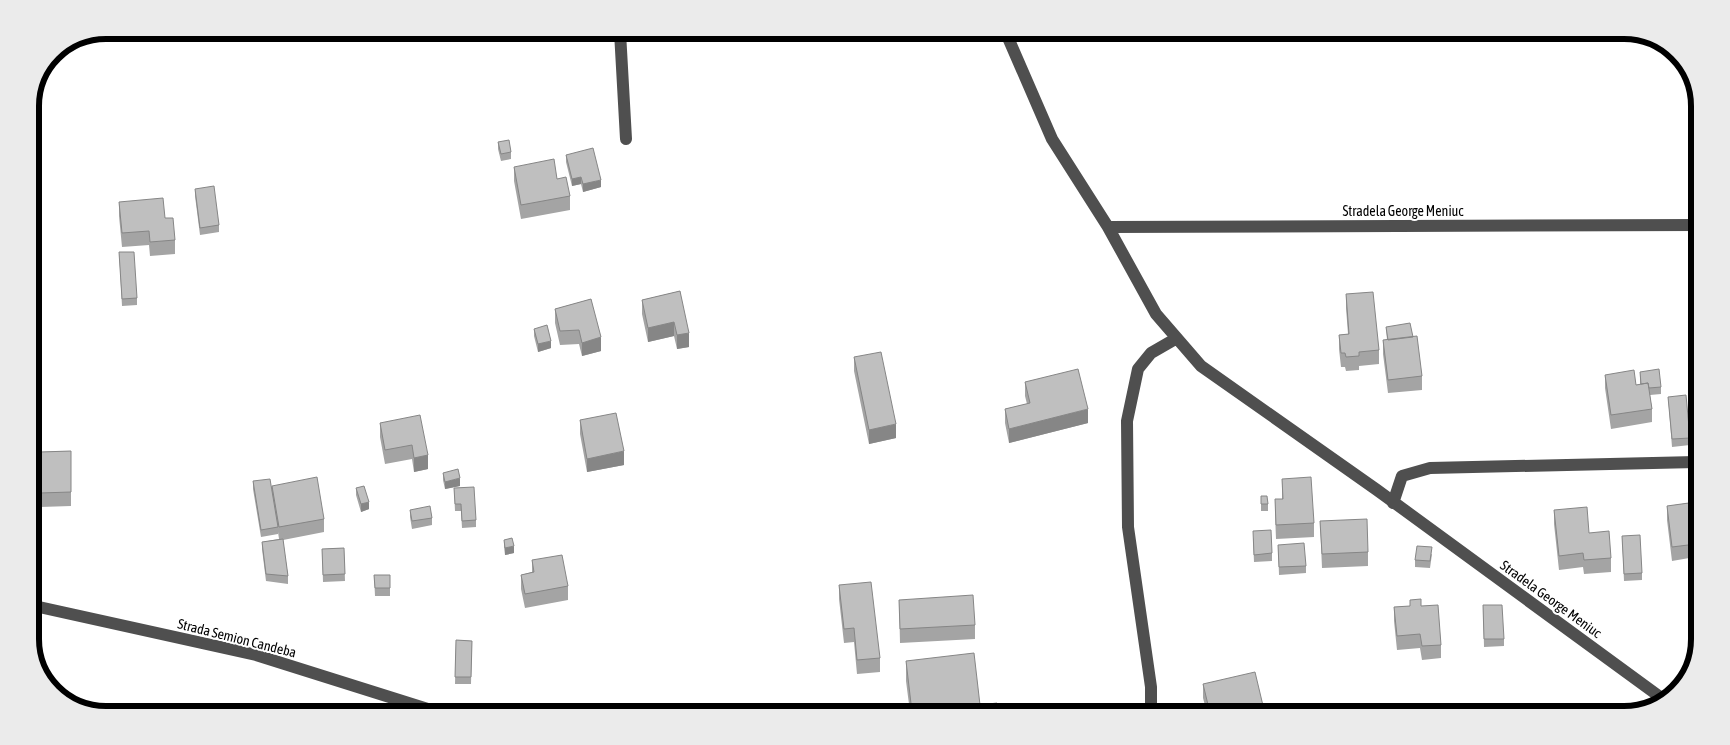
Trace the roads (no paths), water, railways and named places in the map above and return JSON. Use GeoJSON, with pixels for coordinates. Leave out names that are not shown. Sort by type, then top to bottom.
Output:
{"type":"FeatureCollection","features":[{"type":"Feature","properties":{"kind":"street"},"geometry":{"type":"LineString","coordinates":[[620,39],[626,139]]}},
{"type":"Feature","properties":{"kind":"street","name":"Stradela George Meniuc"},"geometry":{"type":"LineString","coordinates":[[1009,39],[1052,139],[1108,228],[1156,314],[1202,366],[1659,697]]}},
{"type":"Feature","properties":{"kind":"street","name":"Stradela George Meniuc"},"geometry":{"type":"LineString","coordinates":[[1108,228],[1691,225]]}},
{"type":"Feature","properties":{"kind":"street"},"geometry":{"type":"LineString","coordinates":[[1152,706],[1151,687],[1128,527],[1127,421],[1138,369],[1151,353],[1177,338]]}},
{"type":"Feature","properties":{"kind":"street"},"geometry":{"type":"LineString","coordinates":[[1393,503],[1402,476],[1430,468],[1691,462]]}},
{"type":"Feature","properties":{"kind":"street","name":"Strada Semion Candeba"},"geometry":{"type":"LineString","coordinates":[[39,607],[256,655],[418,706]]}}]}
